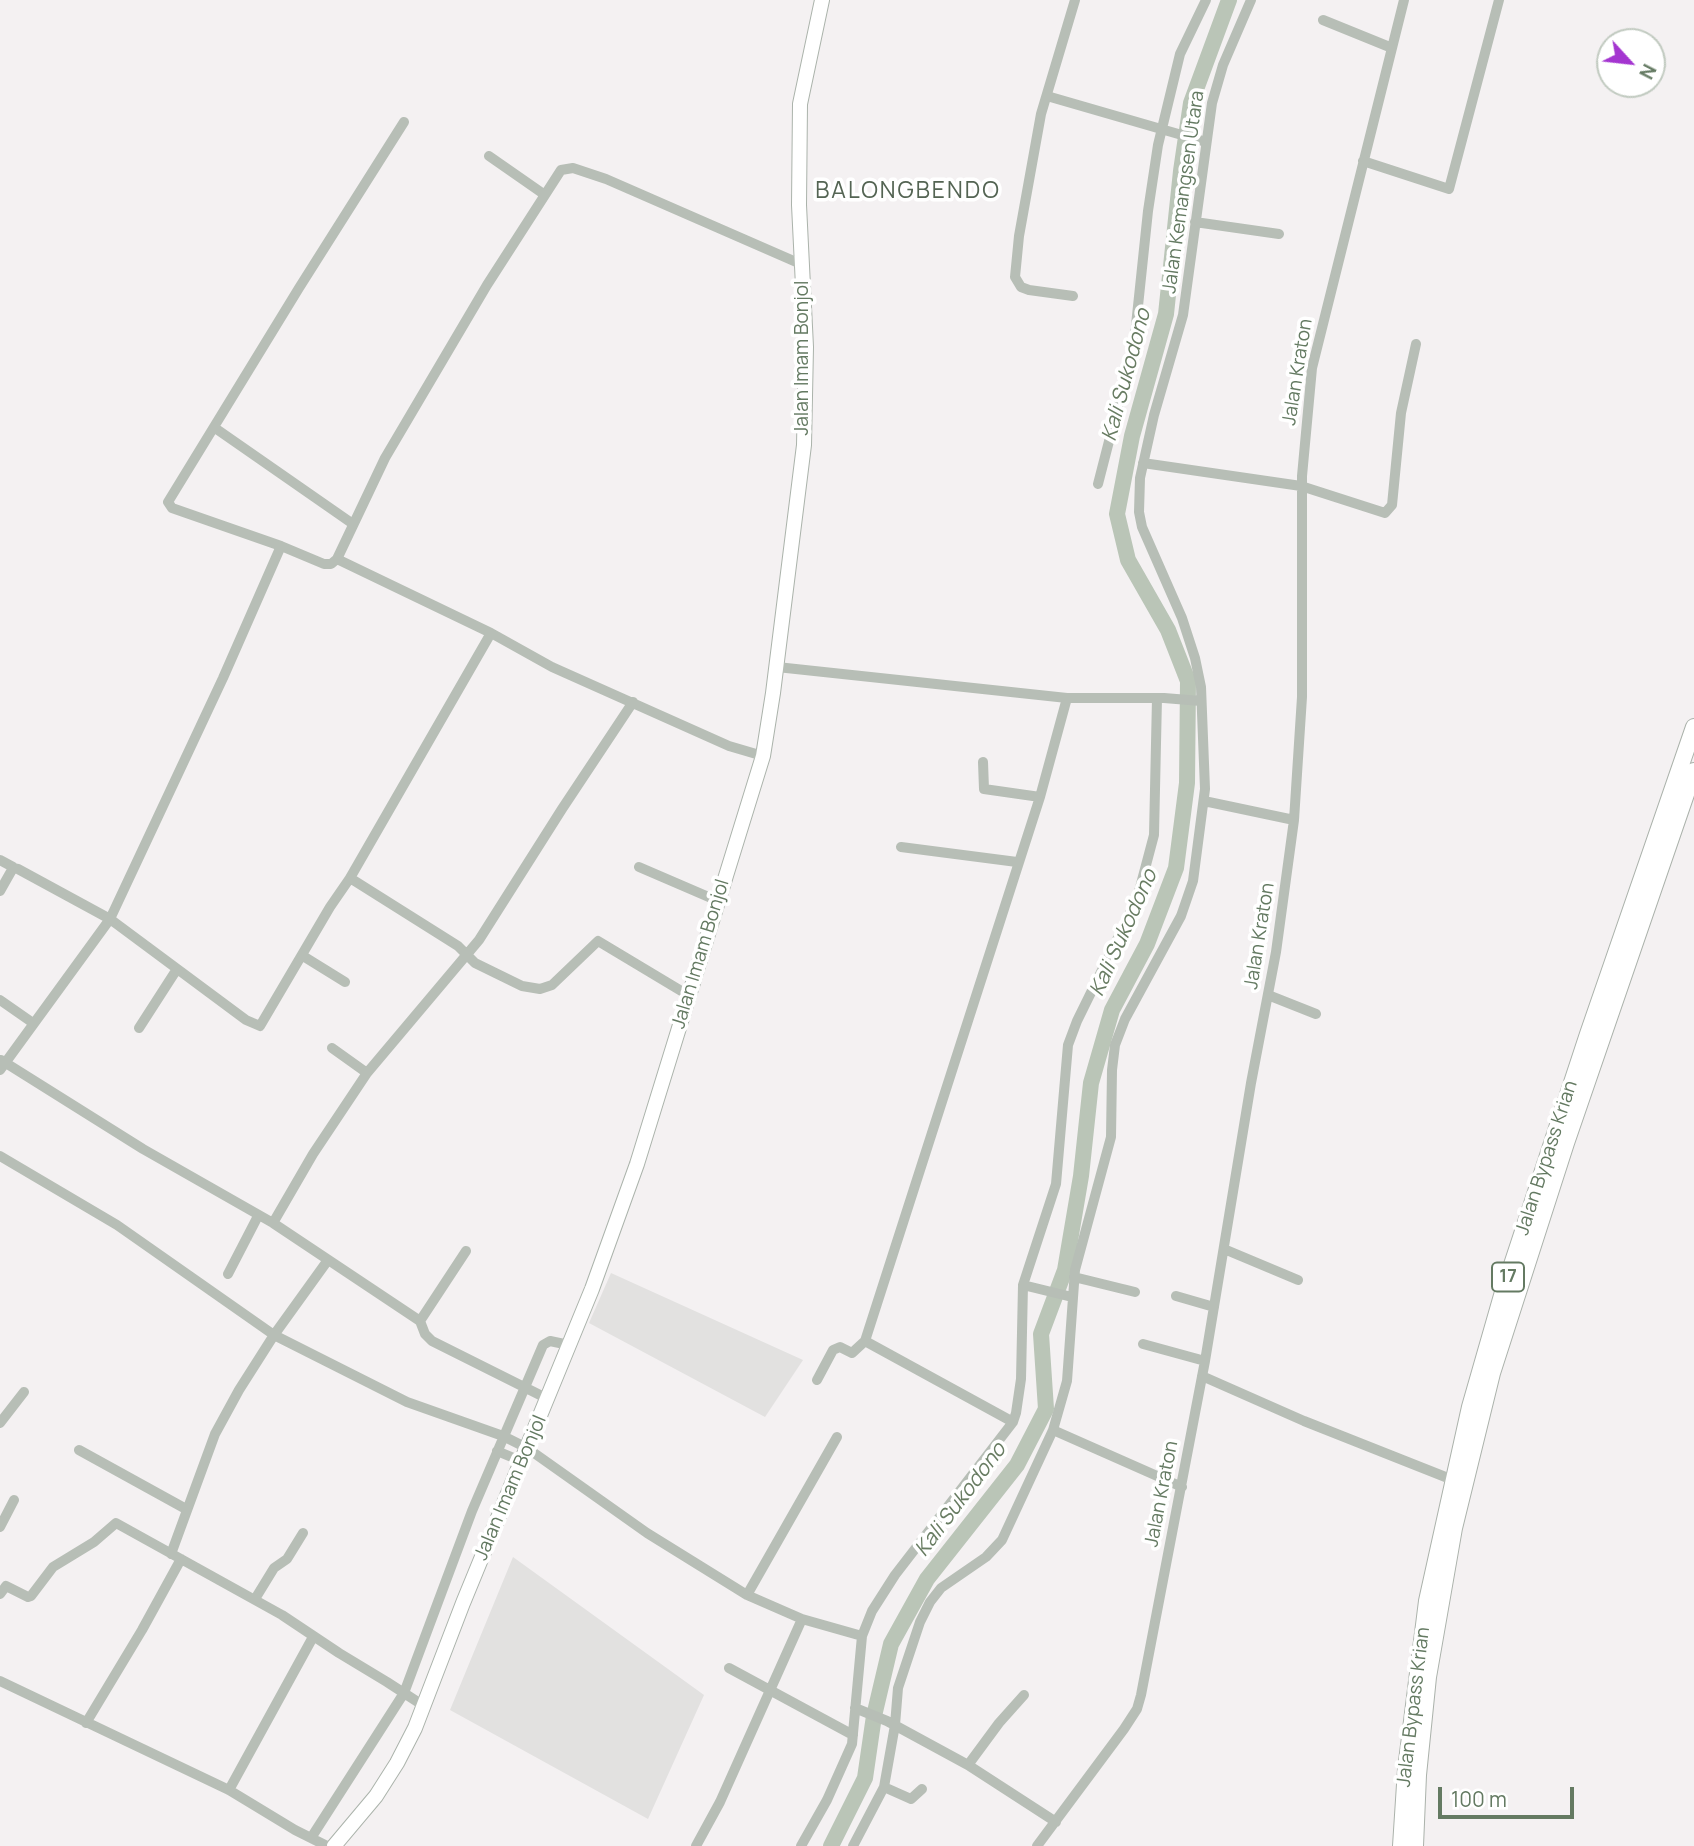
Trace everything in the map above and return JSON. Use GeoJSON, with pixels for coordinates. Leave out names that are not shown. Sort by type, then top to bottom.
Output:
{"type":"FeatureCollection","features":[{"type":"Feature","properties":{"kind":"highway","name":"Jalan Bypass Krian"},"geometry":{"type":"LineString","coordinates":[[1401,1846],[1406,1769],[1425,1613],[1469,1407],[1503,1292],[1588,1034],[1694,727]]}},
{"type":"Feature","properties":{"kind":"highway","name":"Jalan Bypass Krian"},"geometry":{"type":"LineString","coordinates":[[1415,1846],[1418,1775],[1428,1677],[1452,1538],[1489,1386],[1569,1132],[1694,771]]}},
{"type":"Feature","properties":{"kind":"main road","name":"Jalan Imam Bonjol"},"geometry":{"type":"LineString","coordinates":[[334,1846],[376,1796],[397,1763],[424,1706],[548,1399],[637,1164],[763,756],[777,667],[804,445],[806,383],[798,154],[800,104],[822,0]]}},
{"type":"Feature","properties":{"kind":"street"},"geometry":{"type":"LineString","coordinates":[[1073,296],[1029,290],[1021,287],[1015,276],[1019,236],[1047,96],[1075,0]]}},
{"type":"Feature","properties":{"kind":"street"},"geometry":{"type":"LineString","coordinates":[[1098,484],[1134,344],[1158,145],[1168,132],[1180,54],[1206,0]]}},
{"type":"Feature","properties":{"kind":"street","name":"Jalan Kemangsen Utara"},"geometry":{"type":"LineString","coordinates":[[853,1846],[884,1787],[898,1688],[920,1622],[941,1588],[986,1557],[1002,1540],[1053,1430],[1067,1381],[1068,1296],[1111,1137],[1115,1045],[1125,1018],[1181,916],[1191,890],[1204,801],[1196,701],[1201,687],[1186,630],[1140,521],[1140,478],[1154,415],[1184,315],[1202,142],[1217,85],[1251,0]]}},
{"type":"Feature","properties":{"kind":"street","name":"Jalan Kraton"},"geometry":{"type":"LineString","coordinates":[[1037,1846],[1137,1709],[1182,1487],[1268,995],[1294,820],[1302,697],[1301,486],[1312,368],[1404,0]]}},
{"type":"Feature","properties":{"kind":"street"},"geometry":{"type":"LineString","coordinates":[[1363,162],[1449,189],[1499,0]]}},
{"type":"Feature","properties":{"kind":"street"},"geometry":{"type":"LineString","coordinates":[[1323,20],[1392,47]]}},
{"type":"Feature","properties":{"kind":"street"},"geometry":{"type":"LineString","coordinates":[[1047,96],[1202,142]]}},
{"type":"Feature","properties":{"kind":"street"},"geometry":{"type":"LineString","coordinates":[[404,122],[299,288],[172,495],[169,505],[331,565],[337,559],[385,458],[487,285],[561,170],[573,168],[606,179],[803,265]]}},
{"type":"Feature","properties":{"kind":"street"},"geometry":{"type":"LineString","coordinates":[[489,156],[545,195]]}},
{"type":"Feature","properties":{"kind":"street"},"geometry":{"type":"LineString","coordinates":[[1195,222],[1279,234]]}},
{"type":"Feature","properties":{"kind":"street"},"geometry":{"type":"LineString","coordinates":[[1143,463],[1301,486],[1384,513],[1390,510],[1392,505],[1401,413],[1416,344]]}},
{"type":"Feature","properties":{"kind":"street"},"geometry":{"type":"LineString","coordinates":[[215,428],[354,524]]}},
{"type":"Feature","properties":{"kind":"street"},"geometry":{"type":"LineString","coordinates":[[281,546],[223,678],[110,919],[2,1064],[273,1223],[420,1321],[425,1334],[432,1341],[548,1399]]}},
{"type":"Feature","properties":{"kind":"street"},"geometry":{"type":"LineString","coordinates":[[337,559],[491,633],[552,667],[723,744],[763,756]]}},
{"type":"Feature","properties":{"kind":"street"},"geometry":{"type":"LineString","coordinates":[[0,860],[110,919],[246,1020],[260,1026],[350,878],[491,633]]}},
{"type":"Feature","properties":{"kind":"street"},"geometry":{"type":"LineString","coordinates":[[777,667],[1067,698],[1160,698],[1196,701]]}},
{"type":"Feature","properties":{"kind":"street"},"geometry":{"type":"LineString","coordinates":[[817,1380],[833,1350],[838,1347],[852,1353],[865,1340],[1040,797],[1067,698]]}},
{"type":"Feature","properties":{"kind":"street"},"geometry":{"type":"LineString","coordinates":[[801,1846],[827,1800],[849,1751],[858,1709],[862,1636],[872,1611],[895,1576],[1013,1422],[1021,1379],[1027,1286],[1056,1184],[1070,1038],[1127,922],[1147,869],[1156,824],[1160,698]]}},
{"type":"Feature","properties":{"kind":"street"},"geometry":{"type":"LineString","coordinates":[[273,1223],[313,1154],[367,1073],[469,955],[633,702]]}},
{"type":"Feature","properties":{"kind":"street"},"geometry":{"type":"LineString","coordinates":[[984,762],[984,789],[1040,797]]}},
{"type":"Feature","properties":{"kind":"street"},"geometry":{"type":"LineString","coordinates":[[1204,801],[1294,820]]}},
{"type":"Feature","properties":{"kind":"street"},"geometry":{"type":"LineString","coordinates":[[901,847],[1017,862]]}},
{"type":"Feature","properties":{"kind":"street"},"geometry":{"type":"LineString","coordinates":[[0,891],[13,867]]}},
{"type":"Feature","properties":{"kind":"street"},"geometry":{"type":"LineString","coordinates":[[639,867],[718,901]]}},
{"type":"Feature","properties":{"kind":"street"},"geometry":{"type":"LineString","coordinates":[[350,878],[469,955],[474,962],[522,986],[540,989],[555,982],[598,941],[688,995]]}},
{"type":"Feature","properties":{"kind":"street"},"geometry":{"type":"LineString","coordinates":[[303,956],[345,982]]}},
{"type":"Feature","properties":{"kind":"street"},"geometry":{"type":"LineString","coordinates":[[139,1028],[177,969]]}},
{"type":"Feature","properties":{"kind":"street"},"geometry":{"type":"LineString","coordinates":[[1268,995],[1316,1014]]}},
{"type":"Feature","properties":{"kind":"street"},"geometry":{"type":"LineString","coordinates":[[0,1000],[33,1023]]}},
{"type":"Feature","properties":{"kind":"street"},"geometry":{"type":"LineString","coordinates":[[332,1048],[367,1073]]}},
{"type":"Feature","properties":{"kind":"street"},"geometry":{"type":"LineString","coordinates":[[0,1156],[117,1225],[274,1335],[407,1402],[503,1436],[524,1454],[747,1595],[802,1619],[862,1636]]}},
{"type":"Feature","properties":{"kind":"street"},"geometry":{"type":"LineString","coordinates":[[228,1274],[258,1216]]}},
{"type":"Feature","properties":{"kind":"street"},"geometry":{"type":"LineString","coordinates":[[1224,1249],[1298,1280]]}},
{"type":"Feature","properties":{"kind":"street"},"geometry":{"type":"LineString","coordinates":[[420,1321],[466,1251]]}},
{"type":"Feature","properties":{"kind":"street"},"geometry":{"type":"LineString","coordinates":[[86,1723],[142,1630],[176,1556],[186,1509],[215,1434],[274,1335],[328,1260]]}},
{"type":"Feature","properties":{"kind":"street"},"geometry":{"type":"LineString","coordinates":[[1074,1277],[1135,1292]]}},
{"type":"Feature","properties":{"kind":"street"},"geometry":{"type":"LineString","coordinates":[[1027,1286],[1068,1296]]}},
{"type":"Feature","properties":{"kind":"street"},"geometry":{"type":"LineString","coordinates":[[1176,1296],[1214,1307]]}},
{"type":"Feature","properties":{"kind":"street"},"geometry":{"type":"LineString","coordinates":[[865,1340],[1013,1422]]}},
{"type":"Feature","properties":{"kind":"street"},"geometry":{"type":"LineString","coordinates":[[311,1838],[404,1693],[440,1593],[542,1345],[550,1342],[569,1345]]}},
{"type":"Feature","properties":{"kind":"street"},"geometry":{"type":"LineString","coordinates":[[1143,1344],[1205,1360]]}},
{"type":"Feature","properties":{"kind":"street"},"geometry":{"type":"LineString","coordinates":[[1202,1376],[1304,1421],[1453,1479]]}},
{"type":"Feature","properties":{"kind":"street"},"geometry":{"type":"LineString","coordinates":[[0,1423],[24,1392]]}},
{"type":"Feature","properties":{"kind":"street"},"geometry":{"type":"LineString","coordinates":[[1053,1430],[1182,1487]]}},
{"type":"Feature","properties":{"kind":"street"},"geometry":{"type":"LineString","coordinates":[[747,1595],[837,1437]]}},
{"type":"Feature","properties":{"kind":"street"},"geometry":{"type":"LineString","coordinates":[[79,1450],[186,1509]]}},
{"type":"Feature","properties":{"kind":"street"},"geometry":{"type":"LineString","coordinates":[[497,1451],[524,1454]]}},
{"type":"Feature","properties":{"kind":"street"},"geometry":{"type":"LineString","coordinates":[[0,1527],[14,1500]]}},
{"type":"Feature","properties":{"kind":"street"},"geometry":{"type":"LineString","coordinates":[[2,1587],[31,1596],[53,1567],[94,1542],[116,1523],[255,1599],[424,1706]]}},
{"type":"Feature","properties":{"kind":"street"},"geometry":{"type":"LineString","coordinates":[[255,1599],[274,1568],[285,1562],[303,1534]]}},
{"type":"Feature","properties":{"kind":"street"},"geometry":{"type":"LineString","coordinates":[[696,1846],[720,1802],[802,1619]]}},
{"type":"Feature","properties":{"kind":"street"},"geometry":{"type":"LineString","coordinates":[[229,1790],[313,1637]]}},
{"type":"Feature","properties":{"kind":"street"},"geometry":{"type":"LineString","coordinates":[[729,1668],[853,1735]]}},
{"type":"Feature","properties":{"kind":"street"},"geometry":{"type":"LineString","coordinates":[[0,1681],[229,1790],[327,1846]]}},
{"type":"Feature","properties":{"kind":"street"},"geometry":{"type":"LineString","coordinates":[[968,1765],[1024,1695]]}},
{"type":"Feature","properties":{"kind":"street"},"geometry":{"type":"LineString","coordinates":[[858,1709],[891,1723],[968,1765],[1056,1822]]}},
{"type":"Feature","properties":{"kind":"street"},"geometry":{"type":"LineString","coordinates":[[884,1787],[911,1799],[922,1788]]}},
{"type":"Feature","properties":{"kind":"shaded area"},"geometry":{"type":"Polygon","coordinates":[[[611,1273],[803,1360],[765,1417],[589,1323],[611,1273]]]}},
{"type":"Feature","properties":{"kind":"shaded area"},"geometry":{"type":"Polygon","coordinates":[[[513,1557],[704,1695],[648,1819],[450,1710],[513,1557]]]}},
{"type":"Feature","properties":{"kind":"waterway","name":"Kali Sukodono"},"geometry":{"type":"LineString","coordinates":[[831,1846],[865,1778],[874,1716],[891,1644],[927,1579],[1017,1465],[1046,1409],[1041,1334],[1065,1270],[1081,1176],[1091,1083],[1112,1010],[1147,944],[1176,868],[1187,783],[1188,681],[1168,630],[1128,560],[1117,514],[1132,436],[1166,314],[1191,103],[1229,0]]}},
{"type":"Feature","properties":{"kind":"district","name":"BALONGBENDO"},"geometry":{"type":"Point","coordinates":[908,192]}}]}
